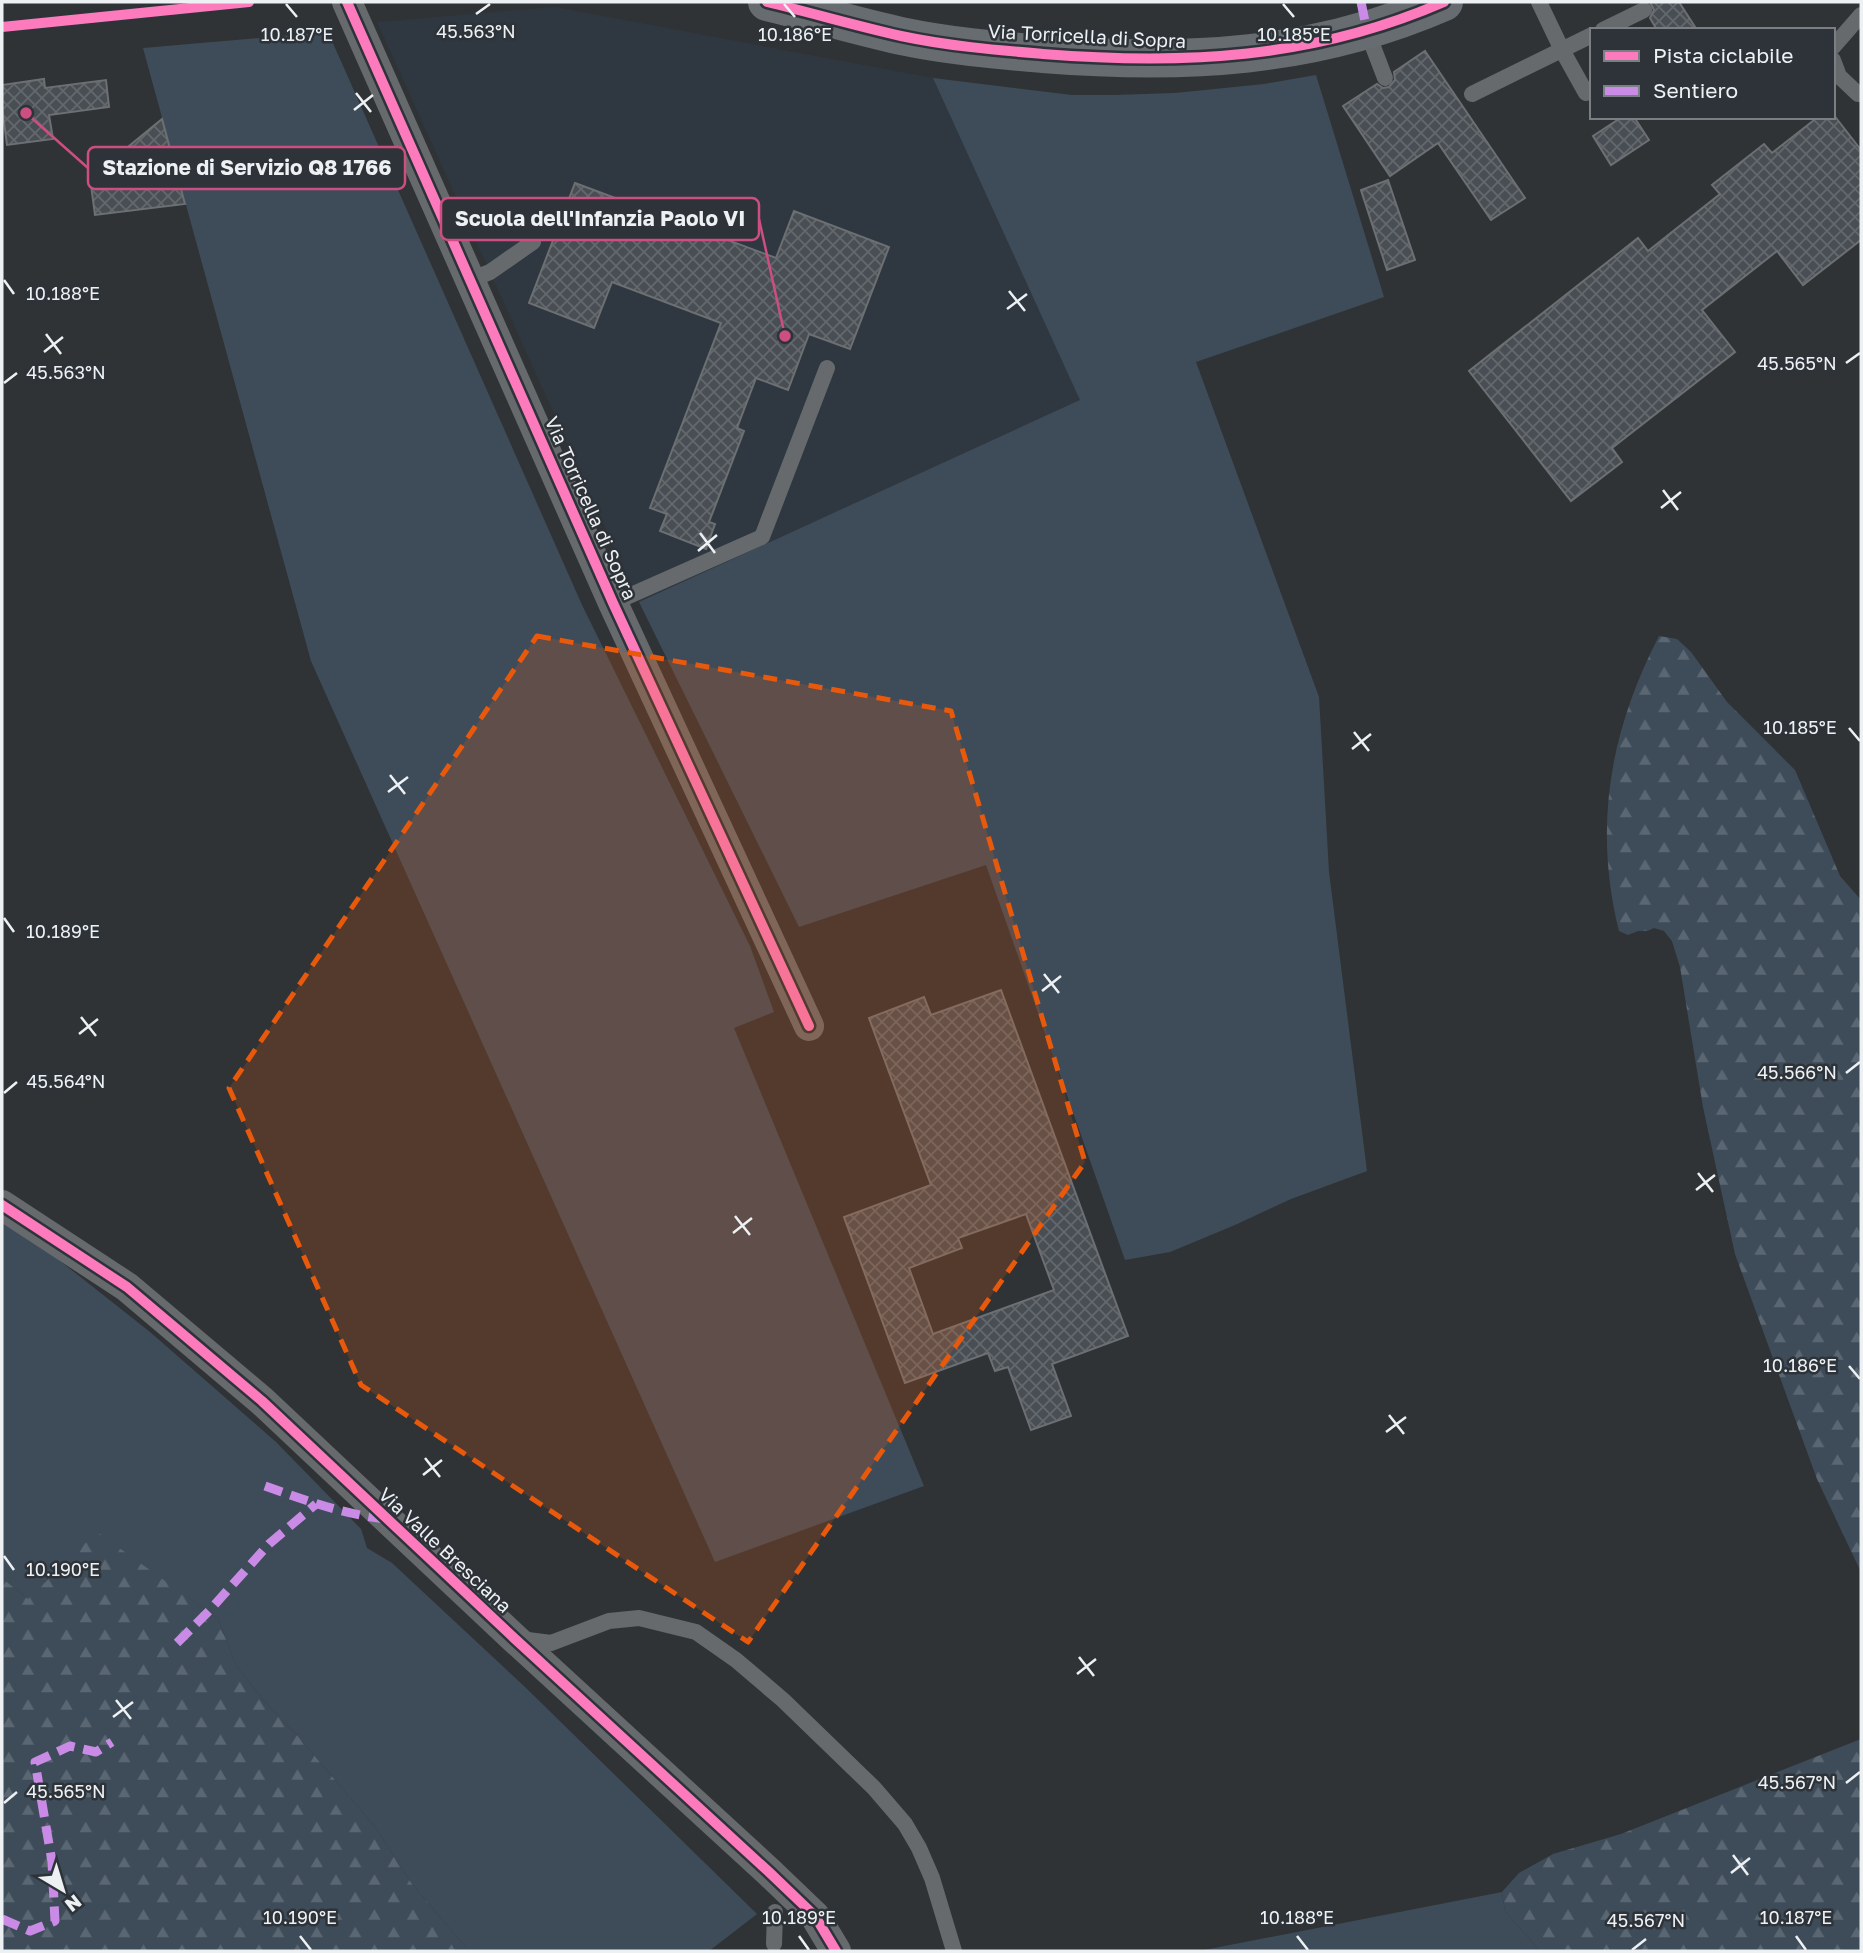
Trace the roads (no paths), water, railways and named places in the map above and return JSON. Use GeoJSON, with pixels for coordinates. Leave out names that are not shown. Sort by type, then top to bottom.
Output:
{"type":"FeatureCollection","features":[{"type":"Feature","properties":{"kind":"street","name":"Via Torricella di Sopra"},"geometry":{"type":"LineString","coordinates":[[347,2],[613,603],[809,1026]]}},
{"type":"Feature","properties":{"kind":"street","name":"Via Torricella di Sopra"},"geometry":{"type":"LineString","coordinates":[[767,2],[903,36],[991,50],[1150,60],[1213,58],[1282,50],[1367,31],[1444,2]]}},
{"type":"Feature","properties":{"kind":"street","name":"Via Valle Bresciana"},"geometry":{"type":"LineString","coordinates":[[2,1205],[127,1287],[262,1401],[815,1916],[836,1951]]}},
{"type":"Feature","properties":{"kind":"lane"},"geometry":{"type":"LineString","coordinates":[[1539,2],[1586,93]]}},
{"type":"Feature","properties":{"kind":"lane"},"geometry":{"type":"LineString","coordinates":[[1608,28],[1644,10]]}},
{"type":"Feature","properties":{"kind":"lane"},"geometry":{"type":"LineString","coordinates":[[1835,45],[1861,15]]}},
{"type":"Feature","properties":{"kind":"lane"},"geometry":{"type":"LineString","coordinates":[[1367,31],[1385,78]]}},
{"type":"Feature","properties":{"kind":"lane"},"geometry":{"type":"LineString","coordinates":[[1472,94],[1590,37]]}},
{"type":"Feature","properties":{"kind":"lane"},"geometry":{"type":"LineString","coordinates":[[1835,65],[1839,76],[1861,94]]}},
{"type":"Feature","properties":{"kind":"lane"},"geometry":{"type":"LineString","coordinates":[[470,280],[490,272],[533,242]]}},
{"type":"Feature","properties":{"kind":"lane"},"geometry":{"type":"LineString","coordinates":[[613,603],[762,537],[827,368]]}},
{"type":"Feature","properties":{"kind":"lane"},"geometry":{"type":"LineString","coordinates":[[514,1638],[551,1643],[609,1621],[639,1618],[696,1632],[726,1653],[793,1710],[874,1788],[905,1824],[932,1878],[954,1951]]}},
{"type":"Feature","properties":{"kind":"lane"},"geometry":{"type":"LineString","coordinates":[[774,1944],[775,1912]]}},
{"type":"Feature","properties":{"kind":"place","name":"Stazione di Servizio Q8 1766"},"geometry":{"type":"Point","coordinates":[26,113]}},
{"type":"Feature","properties":{"kind":"place","name":"Scuola dell'Infanzia Paolo VI"},"geometry":{"type":"Point","coordinates":[785,336]}}]}
